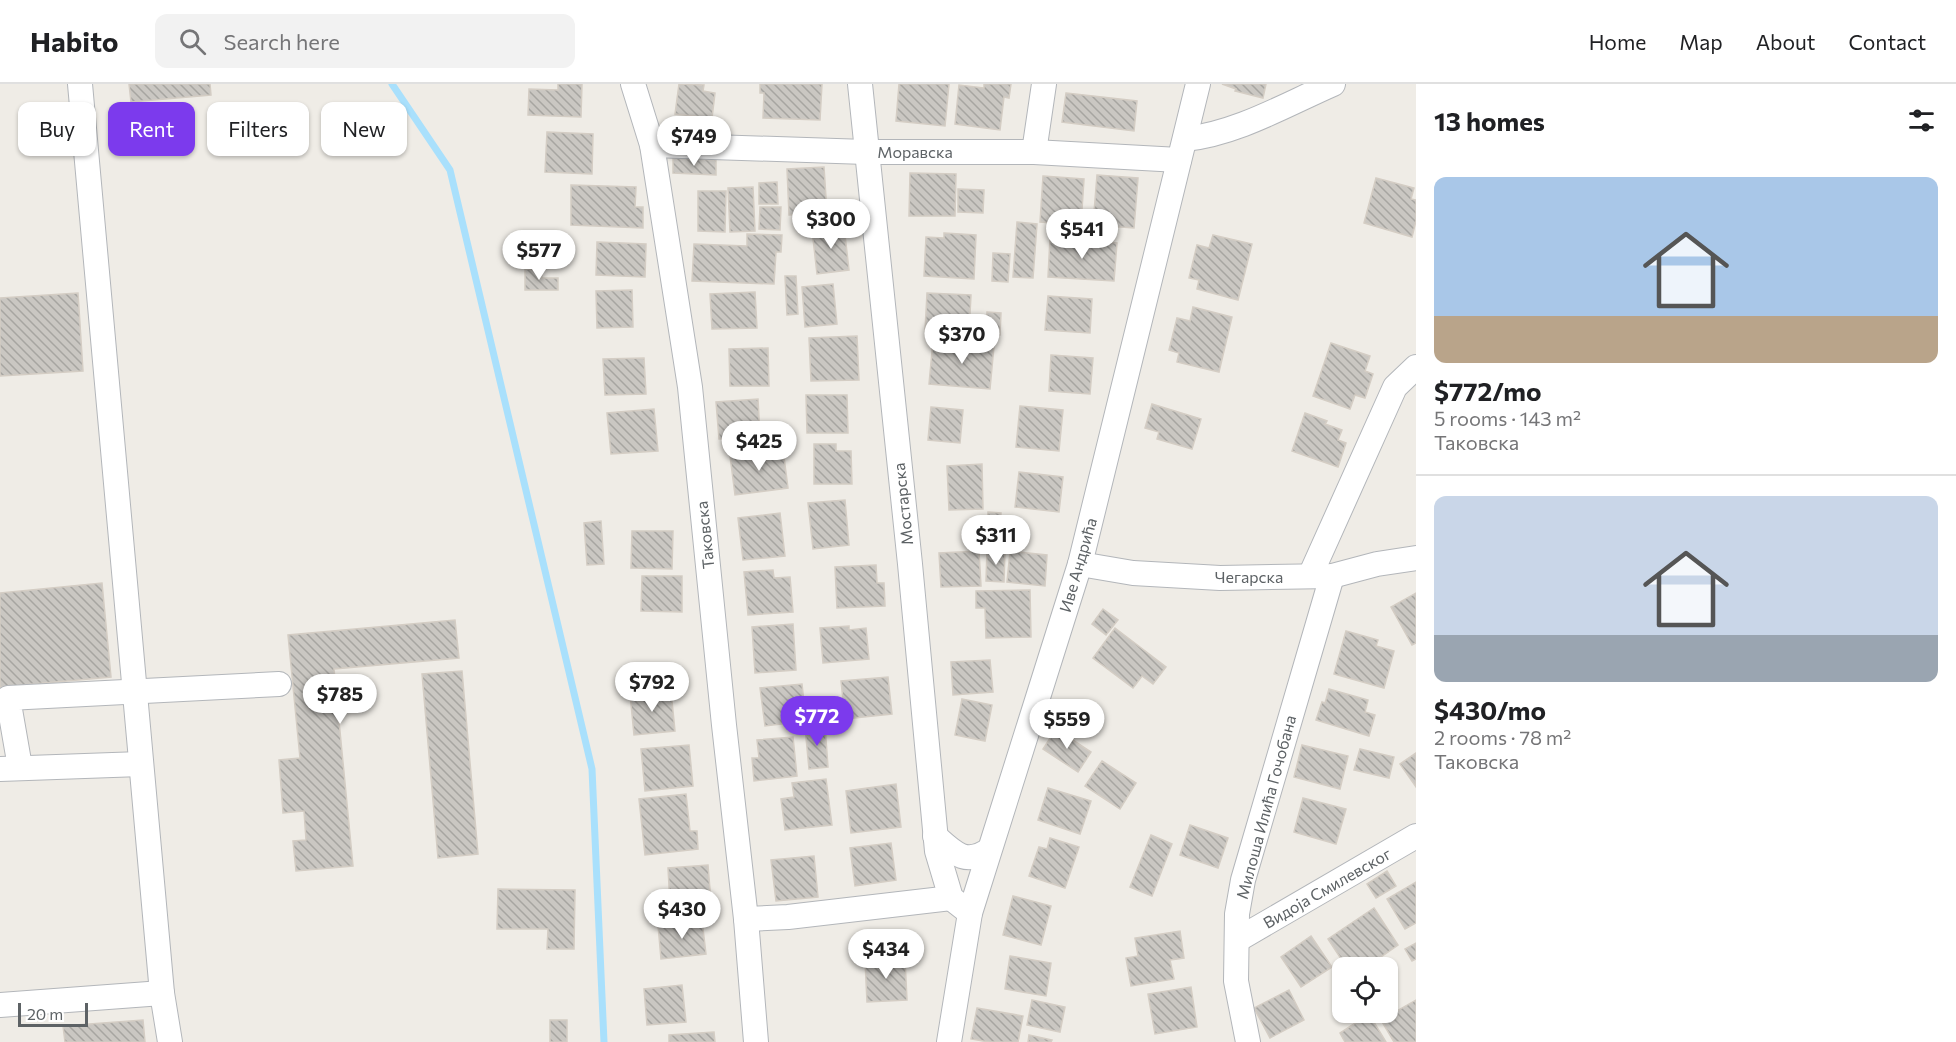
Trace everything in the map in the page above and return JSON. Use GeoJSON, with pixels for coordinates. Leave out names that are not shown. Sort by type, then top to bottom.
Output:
{"type":"FeatureCollection","features":[{"type":"Feature","properties":{"kind":"street"},"geometry":{"type":"LineString","coordinates":[[80,84],[162,993],[170,1042]]}},
{"type":"Feature","properties":{"kind":"street","name":"Таковска"},"geometry":{"type":"LineString","coordinates":[[633,84],[652,145],[690,387],[746,919],[756,1042]]}},
{"type":"Feature","properties":{"kind":"street","name":"Мостарска"},"geometry":{"type":"LineString","coordinates":[[860,84],[910,564],[935,836],[937,851],[951,898]]}},
{"type":"Feature","properties":{"kind":"street"},"geometry":{"type":"LineString","coordinates":[[1034,152],[1044,84]]}},
{"type":"Feature","properties":{"kind":"street","name":"Иве Андрића"},"geometry":{"type":"LineString","coordinates":[[949,1042],[970,913],[1080,564],[1198,84]]}},
{"type":"Feature","properties":{"kind":"street","name":"Моравска"},"geometry":{"type":"LineString","coordinates":[[652,145],[866,152],[1182,150],[1202,137],[1225,131],[1333,84]]}},
{"type":"Feature","properties":{"kind":"street","name":"Милоша Илића Гочобана"},"geometry":{"type":"LineString","coordinates":[[1248,1042],[1236,981],[1237,914],[1243,880],[1321,576],[1395,387],[1416,367]]}},
{"type":"Feature","properties":{"kind":"street","name":"Чегарска"},"geometry":{"type":"LineString","coordinates":[[1080,564],[1144,574],[1220,578],[1321,576],[1416,558]]}},
{"type":"Feature","properties":{"kind":"street"},"geometry":{"type":"LineString","coordinates":[[141,764],[10,768],[8,698],[279,684]]}},
{"type":"Feature","properties":{"kind":"street"},"geometry":{"type":"LineString","coordinates":[[935,836],[952,852],[970,858],[980,856],[989,850]]}},
{"type":"Feature","properties":{"kind":"street","name":"Видоја Смилевског"},"geometry":{"type":"LineString","coordinates":[[1238,940],[1416,836]]}},
{"type":"Feature","properties":{"kind":"street"},"geometry":{"type":"LineString","coordinates":[[746,919],[788,917],[951,898],[970,913]]}},
{"type":"Feature","properties":{"kind":"street"},"geometry":{"type":"LineString","coordinates":[[0,1005],[162,993]]}},
{"type":"Feature","properties":{"kind":"building"},"geometry":{"type":"Polygon","coordinates":[[[129,84],[210,84],[211,95],[131,102],[129,84]]]}},
{"type":"Feature","properties":{"kind":"building"},"geometry":{"type":"Polygon","coordinates":[[[558,84],[582,84],[581,117],[528,115],[529,89],[558,90],[558,84]]]}},
{"type":"Feature","properties":{"kind":"building"},"geometry":{"type":"Polygon","coordinates":[[[679,84],[704,85],[703,91],[715,93],[712,118],[675,114],[679,84]]]}},
{"type":"Feature","properties":{"kind":"building"},"geometry":{"type":"Polygon","coordinates":[[[760,84],[822,84],[820,120],[763,118],[764,93],[760,93],[760,84]]]}},
{"type":"Feature","properties":{"kind":"building"},"geometry":{"type":"Polygon","coordinates":[[[899,84],[949,84],[945,126],[896,121],[899,84]]]}},
{"type":"Feature","properties":{"kind":"building"},"geometry":{"type":"Polygon","coordinates":[[[984,84],[1011,84],[1009,98],[1004,97],[1000,130],[955,124],[959,85],[984,88],[984,84]]]}},
{"type":"Feature","properties":{"kind":"building"},"geometry":{"type":"Polygon","coordinates":[[[1222,84],[1266,84],[1263,98],[1235,91],[1236,89],[1222,84]]]}},
{"type":"Feature","properties":{"kind":"building"},"geometry":{"type":"Polygon","coordinates":[[[1066,93],[1137,101],[1134,131],[1062,122],[1066,93]]]}},
{"type":"Feature","properties":{"kind":"building"},"geometry":{"type":"Polygon","coordinates":[[[547,132],[593,134],[592,174],[545,172],[547,132]]]}},
{"type":"Feature","properties":{"kind":"building"},"geometry":{"type":"Polygon","coordinates":[[[673,158],[716,160],[716,175],[673,173],[673,158]]]}},
{"type":"Feature","properties":{"kind":"building"},"geometry":{"type":"Polygon","coordinates":[[[824,167],[827,213],[789,215],[787,169],[824,167]]]}},
{"type":"Feature","properties":{"kind":"building"},"geometry":{"type":"Polygon","coordinates":[[[910,173],[956,174],[955,216],[909,216],[910,173]]]}},
{"type":"Feature","properties":{"kind":"building"},"geometry":{"type":"Polygon","coordinates":[[[1097,175],[1138,178],[1134,228],[1093,225],[1097,175]]]}},
{"type":"Feature","properties":{"kind":"building"},"geometry":{"type":"Polygon","coordinates":[[[1043,176],[1084,179],[1081,225],[1040,222],[1043,176]]]}},
{"type":"Feature","properties":{"kind":"building"},"geometry":{"type":"Polygon","coordinates":[[[1376,178],[1414,188],[1411,199],[1416,200],[1416,221],[1412,237],[1364,223],[1376,178]]]}},
{"type":"Feature","properties":{"kind":"building"},"geometry":{"type":"Polygon","coordinates":[[[777,182],[778,204],[759,204],[759,183],[777,182]]]}},
{"type":"Feature","properties":{"kind":"building"},"geometry":{"type":"Polygon","coordinates":[[[571,185],[636,187],[635,207],[643,207],[643,228],[571,225],[571,185]]]}},
{"type":"Feature","properties":{"kind":"building"},"geometry":{"type":"Polygon","coordinates":[[[753,187],[755,231],[730,232],[728,188],[753,187]]]}},
{"type":"Feature","properties":{"kind":"building"},"geometry":{"type":"Polygon","coordinates":[[[958,189],[984,190],[983,213],[958,212],[958,189]]]}},
{"type":"Feature","properties":{"kind":"building"},"geometry":{"type":"Polygon","coordinates":[[[698,191],[726,191],[725,232],[698,231],[698,191]]]}},
{"type":"Feature","properties":{"kind":"building"},"geometry":{"type":"Polygon","coordinates":[[[760,207],[781,207],[780,230],[759,229],[760,207]]]}},
{"type":"Feature","properties":{"kind":"building"},"geometry":{"type":"Polygon","coordinates":[[[1017,222],[1037,224],[1033,278],[1013,277],[1017,222]]]}},
{"type":"Feature","properties":{"kind":"building"},"geometry":{"type":"Polygon","coordinates":[[[844,226],[849,270],[817,274],[812,230],[844,226]]]}},
{"type":"Feature","properties":{"kind":"building"},"geometry":{"type":"Polygon","coordinates":[[[944,233],[976,235],[974,279],[924,276],[926,237],[944,238],[944,233]]]}},
{"type":"Feature","properties":{"kind":"building"},"geometry":{"type":"Polygon","coordinates":[[[747,234],[782,235],[781,252],[776,252],[774,284],[692,281],[694,244],[747,246],[747,234]]]}},
{"type":"Feature","properties":{"kind":"building"},"geometry":{"type":"Polygon","coordinates":[[[1213,235],[1252,244],[1238,300],[1197,289],[1199,280],[1189,278],[1197,245],[1209,248],[1213,235]]]}},
{"type":"Feature","properties":{"kind":"building"},"geometry":{"type":"Polygon","coordinates":[[[1050,238],[1117,243],[1114,281],[1048,277],[1050,238]]]}},
{"type":"Feature","properties":{"kind":"building"},"geometry":{"type":"Polygon","coordinates":[[[597,242],[646,244],[645,277],[596,275],[597,242]]]}},
{"type":"Feature","properties":{"kind":"building"},"geometry":{"type":"Polygon","coordinates":[[[993,253],[1010,254],[1008,282],[992,281],[993,253]]]}},
{"type":"Feature","properties":{"kind":"building"},"geometry":{"type":"Polygon","coordinates":[[[525,269],[541,270],[542,278],[558,278],[558,290],[525,290],[525,269]]]}},
{"type":"Feature","properties":{"kind":"building"},"geometry":{"type":"Polygon","coordinates":[[[785,276],[796,276],[798,314],[787,315],[785,276]]]}},
{"type":"Feature","properties":{"kind":"building"},"geometry":{"type":"Polygon","coordinates":[[[833,284],[837,324],[805,327],[802,287],[833,284]]]}},
{"type":"Feature","properties":{"kind":"building"},"geometry":{"type":"Polygon","coordinates":[[[632,290],[633,327],[597,328],[596,291],[632,290]]]}},
{"type":"Feature","properties":{"kind":"building"},"geometry":{"type":"Polygon","coordinates":[[[755,292],[757,328],[712,329],[710,294],[755,292]]]}},
{"type":"Feature","properties":{"kind":"building"},"geometry":{"type":"Polygon","coordinates":[[[78,293],[83,371],[0,376],[0,298],[78,293]]]}},
{"type":"Feature","properties":{"kind":"building"},"geometry":{"type":"Polygon","coordinates":[[[927,293],[971,295],[969,333],[925,331],[927,293]]]}},
{"type":"Feature","properties":{"kind":"building"},"geometry":{"type":"Polygon","coordinates":[[[1048,296],[1092,299],[1090,333],[1045,330],[1048,296]]]}},
{"type":"Feature","properties":{"kind":"building"},"geometry":{"type":"Polygon","coordinates":[[[1193,307],[1232,317],[1219,372],[1177,362],[1179,353],[1169,350],[1177,318],[1190,321],[1193,307]]]}},
{"type":"Feature","properties":{"kind":"building"},"geometry":{"type":"Polygon","coordinates":[[[987,312],[1001,313],[1000,335],[986,334],[987,312]]]}},
{"type":"Feature","properties":{"kind":"building"},"geometry":{"type":"Polygon","coordinates":[[[857,336],[859,380],[811,381],[809,338],[857,336]]]}},
{"type":"Feature","properties":{"kind":"building"},"geometry":{"type":"Polygon","coordinates":[[[933,341],[994,346],[990,389],[929,384],[933,341]]]}},
{"type":"Feature","properties":{"kind":"building"},"geometry":{"type":"Polygon","coordinates":[[[1331,343],[1370,356],[1365,371],[1373,374],[1365,398],[1355,395],[1350,409],[1313,396],[1331,343]]]}},
{"type":"Feature","properties":{"kind":"building"},"geometry":{"type":"Polygon","coordinates":[[[768,348],[769,386],[730,386],[729,349],[768,348]]]}},
{"type":"Feature","properties":{"kind":"building"},"geometry":{"type":"Polygon","coordinates":[[[1051,355],[1093,358],[1090,394],[1049,391],[1051,355]]]}},
{"type":"Feature","properties":{"kind":"building"},"geometry":{"type":"Polygon","coordinates":[[[644,358],[646,394],[605,395],[603,359],[644,358]]]}},
{"type":"Feature","properties":{"kind":"building"},"geometry":{"type":"Polygon","coordinates":[[[806,395],[847,395],[848,433],[807,433],[806,395]]]}},
{"type":"Feature","properties":{"kind":"building"},"geometry":{"type":"Polygon","coordinates":[[[758,399],[760,436],[719,439],[716,402],[758,399]]]}},
{"type":"Feature","properties":{"kind":"building"},"geometry":{"type":"Polygon","coordinates":[[[1152,404],[1201,419],[1192,449],[1157,439],[1159,432],[1145,428],[1152,404]]]}},
{"type":"Feature","properties":{"kind":"building"},"geometry":{"type":"Polygon","coordinates":[[[1020,406],[1063,410],[1059,451],[1016,447],[1020,406]]]}},
{"type":"Feature","properties":{"kind":"building"},"geometry":{"type":"Polygon","coordinates":[[[931,407],[963,410],[960,443],[928,440],[931,407]]]}},
{"type":"Feature","properties":{"kind":"building"},"geometry":{"type":"Polygon","coordinates":[[[654,409],[658,451],[611,454],[607,413],[654,409]]]}},
{"type":"Feature","properties":{"kind":"building"},"geometry":{"type":"Polygon","coordinates":[[[1305,413],[1327,421],[1325,424],[1342,430],[1338,440],[1346,443],[1338,467],[1292,451],[1305,413]]]}},
{"type":"Feature","properties":{"kind":"building"},"geometry":{"type":"Polygon","coordinates":[[[814,444],[836,444],[836,451],[851,451],[852,484],[814,484],[814,444]]]}},
{"type":"Feature","properties":{"kind":"building"},"geometry":{"type":"Polygon","coordinates":[[[783,449],[788,488],[735,495],[730,456],[783,449]]]}},
{"type":"Feature","properties":{"kind":"building"},"geometry":{"type":"Polygon","coordinates":[[[982,464],[983,509],[949,510],[947,466],[982,464]]]}},
{"type":"Feature","properties":{"kind":"building"},"geometry":{"type":"Polygon","coordinates":[[[1019,472],[1063,477],[1059,512],[1015,507],[1019,472]]]}},
{"type":"Feature","properties":{"kind":"building"},"geometry":{"type":"Polygon","coordinates":[[[845,500],[849,545],[813,549],[808,503],[845,500]]]}},
{"type":"Feature","properties":{"kind":"building"},"geometry":{"type":"Polygon","coordinates":[[[988,512],[1001,513],[999,543],[986,542],[988,512]]]}},
{"type":"Feature","properties":{"kind":"building"},"geometry":{"type":"Polygon","coordinates":[[[780,513],[785,556],[743,560],[738,518],[780,513]]]}},
{"type":"Feature","properties":{"kind":"building"},"geometry":{"type":"Polygon","coordinates":[[[601,521],[604,564],[587,565],[584,523],[601,521]]]}},
{"type":"Feature","properties":{"kind":"building"},"geometry":{"type":"Polygon","coordinates":[[[632,531],[673,531],[672,569],[631,568],[632,531]]]}},
{"type":"Feature","properties":{"kind":"building"},"geometry":{"type":"Polygon","coordinates":[[[987,549],[1005,550],[1004,582],[986,581],[987,549]]]}},
{"type":"Feature","properties":{"kind":"building"},"geometry":{"type":"Polygon","coordinates":[[[979,551],[981,586],[941,587],[939,553],[979,551]]]}},
{"type":"Feature","properties":{"kind":"building"},"geometry":{"type":"Polygon","coordinates":[[[1010,551],[1047,555],[1045,586],[1007,582],[1010,551]]]}},
{"type":"Feature","properties":{"kind":"building"},"geometry":{"type":"Polygon","coordinates":[[[876,565],[877,583],[884,583],[885,606],[837,608],[835,567],[876,565]]]}},
{"type":"Feature","properties":{"kind":"building"},"geometry":{"type":"Polygon","coordinates":[[[773,570],[774,578],[790,577],[793,612],[748,615],[744,572],[773,570]]]}},
{"type":"Feature","properties":{"kind":"building"},"geometry":{"type":"Polygon","coordinates":[[[642,576],[682,576],[682,612],[641,611],[642,576]]]}},
{"type":"Feature","properties":{"kind":"building"},"geometry":{"type":"Polygon","coordinates":[[[102,583],[111,677],[0,687],[0,593],[102,583]]]}},
{"type":"Feature","properties":{"kind":"building"},"geometry":{"type":"Polygon","coordinates":[[[1030,590],[1031,637],[986,638],[985,608],[976,608],[976,591],[1030,590]]]}},
{"type":"Feature","properties":{"kind":"building"},"geometry":{"type":"Polygon","coordinates":[[[1416,593],[1416,643],[1412,645],[1391,607],[1416,593]]]}},
{"type":"Feature","properties":{"kind":"building"},"geometry":{"type":"Polygon","coordinates":[[[1103,609],[1118,620],[1106,635],[1092,624],[1103,609]]]}},
{"type":"Feature","properties":{"kind":"building"},"geometry":{"type":"Polygon","coordinates":[[[455,620],[459,658],[334,669],[353,866],[296,871],[293,841],[306,840],[304,811],[283,813],[279,760],[300,758],[288,635],[455,620]]]}},
{"type":"Feature","properties":{"kind":"building"},"geometry":{"type":"Polygon","coordinates":[[[793,624],[796,670],[755,673],[752,627],[793,624]]]}},
{"type":"Feature","properties":{"kind":"building"},"geometry":{"type":"Polygon","coordinates":[[[849,626],[849,630],[866,628],[869,659],[823,663],[820,628],[849,626]]]}},
{"type":"Feature","properties":{"kind":"building"},"geometry":{"type":"Polygon","coordinates":[[[1115,628],[1166,667],[1153,684],[1142,676],[1133,688],[1093,658],[1115,628]]]}},
{"type":"Feature","properties":{"kind":"building"},"geometry":{"type":"Polygon","coordinates":[[[1346,631],[1378,640],[1376,646],[1394,651],[1384,688],[1334,674],[1346,631]]]}},
{"type":"Feature","properties":{"kind":"building"},"geometry":{"type":"Polygon","coordinates":[[[990,660],[993,692],[953,695],[951,662],[990,660]]]}},
{"type":"Feature","properties":{"kind":"building"},"geometry":{"type":"Polygon","coordinates":[[[462,671],[478,854],[438,858],[422,674],[462,671]]]}},
{"type":"Feature","properties":{"kind":"building"},"geometry":{"type":"Polygon","coordinates":[[[888,677],[892,714],[845,719],[841,681],[888,677]]]}},
{"type":"Feature","properties":{"kind":"building"},"geometry":{"type":"Polygon","coordinates":[[[802,684],[806,721],[765,726],[760,688],[802,684]]]}},
{"type":"Feature","properties":{"kind":"building"},"geometry":{"type":"Polygon","coordinates":[[[1329,689],[1368,700],[1365,712],[1375,715],[1369,736],[1316,720],[1329,689]]]}},
{"type":"Feature","properties":{"kind":"building"},"geometry":{"type":"Polygon","coordinates":[[[671,691],[675,731],[634,735],[630,694],[671,691]]]}},
{"type":"Feature","properties":{"kind":"building"},"geometry":{"type":"Polygon","coordinates":[[[962,699],[992,705],[985,741],[955,735],[962,699]]]}},
{"type":"Feature","properties":{"kind":"building"},"geometry":{"type":"Polygon","coordinates":[[[825,725],[828,767],[809,769],[805,727],[825,725]]]}},
{"type":"Feature","properties":{"kind":"building"},"geometry":{"type":"Polygon","coordinates":[[[1056,729],[1091,752],[1078,772],[1043,749],[1056,729]]]}},
{"type":"Feature","properties":{"kind":"building"},"geometry":{"type":"Polygon","coordinates":[[[793,737],[797,776],[754,781],[752,758],[759,758],[757,740],[793,737]]]}},
{"type":"Feature","properties":{"kind":"building"},"geometry":{"type":"Polygon","coordinates":[[[689,745],[693,786],[645,791],[641,749],[689,745]]]}},
{"type":"Feature","properties":{"kind":"building"},"geometry":{"type":"Polygon","coordinates":[[[1302,745],[1348,756],[1340,789],[1294,777],[1302,745]]]}},
{"type":"Feature","properties":{"kind":"building"},"geometry":{"type":"Polygon","coordinates":[[[1360,749],[1394,757],[1389,778],[1354,770],[1360,749]]]}},
{"type":"Feature","properties":{"kind":"building"},"geometry":{"type":"Polygon","coordinates":[[[1416,753],[1416,787],[1400,764],[1416,753]]]}},
{"type":"Feature","properties":{"kind":"building"},"geometry":{"type":"Polygon","coordinates":[[[1102,761],[1136,783],[1120,809],[1085,786],[1102,761]]]}},
{"type":"Feature","properties":{"kind":"building"},"geometry":{"type":"Polygon","coordinates":[[[826,779],[832,825],[785,830],[781,799],[794,797],[792,783],[826,779]]]}},
{"type":"Feature","properties":{"kind":"building"},"geometry":{"type":"Polygon","coordinates":[[[896,784],[901,827],[851,833],[846,791],[896,784]]]}},
{"type":"Feature","properties":{"kind":"building"},"geometry":{"type":"Polygon","coordinates":[[[1048,788],[1091,801],[1080,834],[1038,820],[1048,788]]]}},
{"type":"Feature","properties":{"kind":"building"},"geometry":{"type":"Polygon","coordinates":[[[686,794],[690,831],[697,831],[698,849],[645,855],[639,799],[686,794]]]}},
{"type":"Feature","properties":{"kind":"building"},"geometry":{"type":"Polygon","coordinates":[[[1303,798],[1346,809],[1336,844],[1294,832],[1303,798]]]}},
{"type":"Feature","properties":{"kind":"building"},"geometry":{"type":"Polygon","coordinates":[[[1190,825],[1228,838],[1218,868],[1180,855],[1190,825]]]}},
{"type":"Feature","properties":{"kind":"building"},"geometry":{"type":"Polygon","coordinates":[[[1151,835],[1172,844],[1152,896],[1130,887],[1151,835]]]}},
{"type":"Feature","properties":{"kind":"building"},"geometry":{"type":"Polygon","coordinates":[[[1050,838],[1079,847],[1065,888],[1029,876],[1039,847],[1047,849],[1050,838]]]}},
{"type":"Feature","properties":{"kind":"building"},"geometry":{"type":"Polygon","coordinates":[[[891,843],[896,880],[855,886],[850,848],[891,843]]]}},
{"type":"Feature","properties":{"kind":"building"},"geometry":{"type":"Polygon","coordinates":[[[814,856],[818,897],[776,901],[771,860],[814,856]]]}},
{"type":"Feature","properties":{"kind":"building"},"geometry":{"type":"Polygon","coordinates":[[[708,865],[711,902],[670,904],[668,868],[708,865]]]}},
{"type":"Feature","properties":{"kind":"building"},"geometry":{"type":"Polygon","coordinates":[[[1387,871],[1396,886],[1376,898],[1367,884],[1387,871]]]}},
{"type":"Feature","properties":{"kind":"building"},"geometry":{"type":"Polygon","coordinates":[[[1416,882],[1416,923],[1405,929],[1387,899],[1416,882]]]}},
{"type":"Feature","properties":{"kind":"building"},"geometry":{"type":"Polygon","coordinates":[[[498,889],[575,890],[574,949],[547,949],[548,929],[497,929],[498,889]]]}},
{"type":"Feature","properties":{"kind":"building"},"geometry":{"type":"Polygon","coordinates":[[[1013,896],[1051,906],[1041,945],[1003,935],[1013,896]]]}},
{"type":"Feature","properties":{"kind":"building"},"geometry":{"type":"Polygon","coordinates":[[[1374,908],[1398,945],[1381,957],[1340,957],[1328,939],[1374,908]]]}},
{"type":"Feature","properties":{"kind":"building"},"geometry":{"type":"Polygon","coordinates":[[[702,920],[706,954],[661,959],[658,925],[702,920]]]}},
{"type":"Feature","properties":{"kind":"building"},"geometry":{"type":"Polygon","coordinates":[[[1180,931],[1184,958],[1170,960],[1174,979],[1131,986],[1126,958],[1138,956],[1135,938],[1180,931]]]}},
{"type":"Feature","properties":{"kind":"building"},"geometry":{"type":"Polygon","coordinates":[[[1311,936],[1332,967],[1301,987],[1281,957],[1311,936]]]}},
{"type":"Feature","properties":{"kind":"building"},"geometry":{"type":"Polygon","coordinates":[[[1416,943],[1416,959],[1412,961],[1405,949],[1416,943]]]}},
{"type":"Feature","properties":{"kind":"building"},"geometry":{"type":"Polygon","coordinates":[[[1010,956],[1051,963],[1046,996],[1005,989],[1010,956]]]}},
{"type":"Feature","properties":{"kind":"building"},"geometry":{"type":"Polygon","coordinates":[[[905,959],[907,1000],[867,1002],[865,960],[905,959]]]}},
{"type":"Feature","properties":{"kind":"building"},"geometry":{"type":"Polygon","coordinates":[[[682,985],[686,1022],[647,1025],[644,989],[682,985]]]}},
{"type":"Feature","properties":{"kind":"building"},"geometry":{"type":"Polygon","coordinates":[[[1191,987],[1197,1027],[1155,1034],[1148,994],[1191,987]]]}},
{"type":"Feature","properties":{"kind":"building"},"geometry":{"type":"Polygon","coordinates":[[[1289,990],[1304,1020],[1270,1038],[1254,1008],[1289,990]]]}},
{"type":"Feature","properties":{"kind":"building"},"geometry":{"type":"Polygon","coordinates":[[[1032,1000],[1065,1007],[1060,1032],[1027,1025],[1032,1000]]]}},
{"type":"Feature","properties":{"kind":"building"},"geometry":{"type":"Polygon","coordinates":[[[1416,1000],[1416,1042],[1394,1042],[1383,1023],[1398,1023],[1398,1010],[1416,1000]]]}},
{"type":"Feature","properties":{"kind":"building"},"geometry":{"type":"Polygon","coordinates":[[[977,1008],[1023,1016],[1018,1042],[989,1042],[971,1039],[977,1008]]]}},
{"type":"Feature","properties":{"kind":"building"},"geometry":{"type":"Polygon","coordinates":[[[143,1020],[145,1042],[65,1042],[63,1026],[143,1020]]]}},
{"type":"Feature","properties":{"kind":"building"},"geometry":{"type":"Polygon","coordinates":[[[550,1020],[567,1020],[567,1042],[550,1042],[550,1020]]]}},
{"type":"Feature","properties":{"kind":"building"},"geometry":{"type":"Polygon","coordinates":[[[1355,1023],[1374,1023],[1386,1042],[1345,1042],[1340,1033],[1355,1023]]]}},
{"type":"Feature","properties":{"kind":"building"},"geometry":{"type":"Polygon","coordinates":[[[714,1032],[715,1042],[669,1042],[669,1035],[714,1032]]]}},
{"type":"Feature","properties":{"kind":"building"},"geometry":{"type":"Polygon","coordinates":[[[1029,1035],[1052,1040],[1051,1042],[1028,1042],[1029,1035]]]}},
{"type":"Feature","properties":{"kind":"waterway"},"geometry":{"type":"LineString","coordinates":[[392,84],[450,170],[592,769],[604,1042]]}}]}
